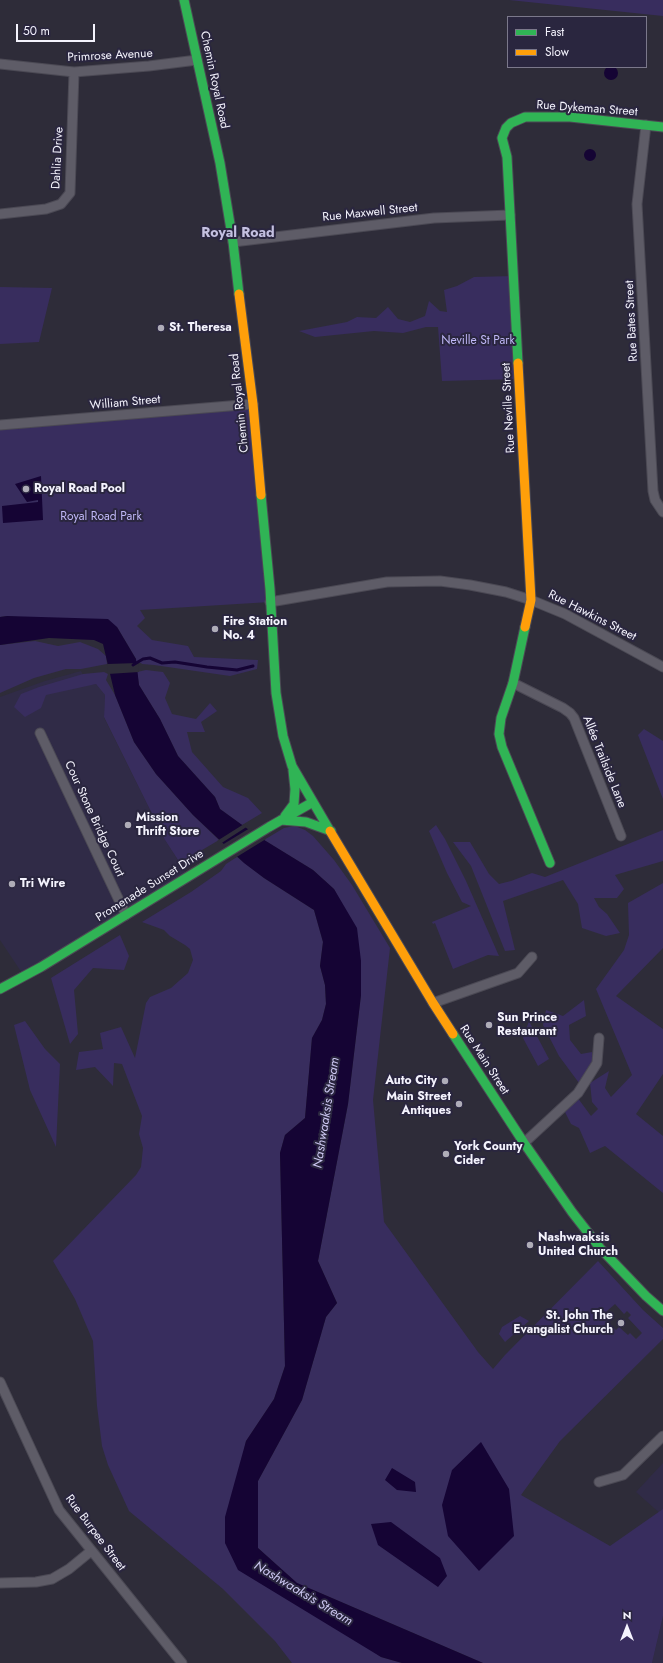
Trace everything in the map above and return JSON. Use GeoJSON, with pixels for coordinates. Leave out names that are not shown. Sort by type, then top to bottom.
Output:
{"type":"FeatureCollection","features":[{"type":"Feature","properties":{"kind":"main road","name":"Chemin Royal Road"},"geometry":{"type":"LineString","coordinates":[[184,0],[220,163],[233,242],[253,404],[270,602],[276,693],[283,736],[292,766],[313,802]]}},
{"type":"Feature","properties":{"kind":"main road","name":"Rue Dykeman Street"},"geometry":{"type":"LineString","coordinates":[[511,123],[525,117],[570,117],[663,127]]}},
{"type":"Feature","properties":{"kind":"main road","name":"Rue Neville Street"},"geometry":{"type":"LineString","coordinates":[[511,123],[506,128],[502,138],[507,157],[530,600]]}},
{"type":"Feature","properties":{"kind":"main road"},"geometry":{"type":"LineString","coordinates":[[530,600],[513,683],[501,718],[499,734],[502,747],[550,863]]}},
{"type":"Feature","properties":{"kind":"main road"},"geometry":{"type":"LineString","coordinates":[[281,820],[290,811],[294,804],[295,789],[292,766]]}},
{"type":"Feature","properties":{"kind":"main road","name":"Promenade Sunset Drive"},"geometry":{"type":"LineString","coordinates":[[0,989],[313,802]]}},
{"type":"Feature","properties":{"kind":"main road","name":"Rue Main Street"},"geometry":{"type":"LineString","coordinates":[[313,802],[433,1003],[524,1143],[572,1212],[605,1253],[663,1311]]}},
{"type":"Feature","properties":{"kind":"main road"},"geometry":{"type":"LineString","coordinates":[[281,820],[306,822],[331,831]]}},
{"type":"Feature","properties":{"kind":"street","name":"Primrose Avenue"},"geometry":{"type":"LineString","coordinates":[[0,64],[74,72],[149,66],[197,60]]}},
{"type":"Feature","properties":{"kind":"street","name":"Dahlia Drive"},"geometry":{"type":"LineString","coordinates":[[0,214],[46,209],[61,204],[70,193],[74,72]]}},
{"type":"Feature","properties":{"kind":"street","name":"Rue Bates Street"},"geometry":{"type":"LineString","coordinates":[[646,125],[637,204],[653,491],[655,500],[663,512]]}},
{"type":"Feature","properties":{"kind":"street","name":"Rue Maxwell Street"},"geometry":{"type":"LineString","coordinates":[[233,242],[434,218],[510,215]]}},
{"type":"Feature","properties":{"kind":"street","name":"William Street"},"geometry":{"type":"LineString","coordinates":[[0,425],[253,404]]}},
{"type":"Feature","properties":{"kind":"street","name":"Rue Hawkins Street"},"geometry":{"type":"LineString","coordinates":[[270,602],[387,582],[418,581],[470,585],[506,592],[565,614],[663,667]]}},
{"type":"Feature","properties":{"kind":"street","name":"Allée Trailside Lane"},"geometry":{"type":"LineString","coordinates":[[513,683],[563,708],[574,718],[621,836]]}},
{"type":"Feature","properties":{"kind":"street","name":"Cour Stone Bridge Court"},"geometry":{"type":"LineString","coordinates":[[40,733],[126,915]]}},
{"type":"Feature","properties":{"kind":"street"},"geometry":{"type":"LineString","coordinates":[[433,1003],[518,973],[532,956]]}},
{"type":"Feature","properties":{"kind":"street"},"geometry":{"type":"LineString","coordinates":[[524,1143],[578,1093],[597,1063],[599,1038]]}},
{"type":"Feature","properties":{"kind":"street","name":"Rue Burpee Street"},"geometry":{"type":"LineString","coordinates":[[0,1382],[60,1510],[91,1551],[182,1663]]}},
{"type":"Feature","properties":{"kind":"street"},"geometry":{"type":"LineString","coordinates":[[600,1482],[624,1476],[663,1436]]}},
{"type":"Feature","properties":{"kind":"street"},"geometry":{"type":"LineString","coordinates":[[0,1583],[36,1582],[52,1579],[69,1569],[91,1551]]}},
{"type":"Feature","properties":{"kind":"shaded area"},"geometry":{"type":"Polygon","coordinates":[[[81,671],[88,685],[96,684],[105,695],[104,718],[165,840],[188,876],[24,976],[0,940],[0,697],[45,681],[81,671]]]}},
{"type":"Feature","properties":{"kind":"shaded area"},"geometry":{"type":"Polygon","coordinates":[[[663,1463],[663,1516],[636,1492],[663,1463]]]}},
{"type":"Feature","properties":{"kind":"shaded area"},"geometry":{"type":"Polygon","coordinates":[[[663,1616],[663,1663],[652,1663],[663,1616]]]}},
{"type":"Feature","properties":{"kind":"green space"},"geometry":{"type":"Polygon","coordinates":[[[509,0],[663,0],[663,16],[509,0]]]}},
{"type":"Feature","properties":{"kind":"green space","name":"Neville St Park"},"geometry":{"type":"Polygon","coordinates":[[[514,276],[519,379],[442,381],[438,327],[426,327],[403,333],[374,331],[315,337],[299,331],[347,322],[357,317],[376,318],[388,307],[398,319],[410,322],[425,316],[429,301],[440,311],[447,312],[444,290],[457,286],[474,277],[514,276]]]}},
{"type":"Feature","properties":{"kind":"green space"},"geometry":{"type":"Polygon","coordinates":[[[0,287],[52,288],[39,342],[0,344],[0,287]]]}},
{"type":"Feature","properties":{"kind":"green space","name":"Royal Road Park"},"geometry":{"type":"Polygon","coordinates":[[[253,404],[270,602],[140,610],[145,618],[137,626],[152,640],[188,646],[194,657],[258,660],[257,669],[230,676],[136,663],[136,659],[117,627],[7,616],[0,617],[0,425],[253,404]]]}},
{"type":"Feature","properties":{"kind":"green space"},"geometry":{"type":"Polygon","coordinates":[[[35,641],[58,646],[80,642],[98,649],[106,656],[107,664],[81,669],[66,669],[34,678],[0,693],[0,645],[35,641]]]}},
{"type":"Feature","properties":{"kind":"green space"},"geometry":{"type":"Polygon","coordinates":[[[146,670],[163,672],[170,683],[165,698],[172,714],[196,719],[210,703],[217,711],[201,722],[205,732],[187,732],[192,752],[223,787],[248,798],[262,813],[242,825],[220,809],[215,797],[178,756],[160,719],[139,685],[137,672],[146,670]]]}},
{"type":"Feature","properties":{"kind":"green space"},"geometry":{"type":"Polygon","coordinates":[[[104,672],[108,674],[106,680],[115,695],[134,742],[156,774],[193,815],[219,840],[180,863],[165,840],[104,717],[105,695],[96,684],[46,695],[41,708],[25,717],[14,707],[21,694],[39,687],[83,674],[104,672]]]}},
{"type":"Feature","properties":{"kind":"green space"},"geometry":{"type":"Polygon","coordinates":[[[644,729],[663,741],[663,799],[638,735],[644,729]]]}},
{"type":"Feature","properties":{"kind":"green space"},"geometry":{"type":"Polygon","coordinates":[[[436,825],[445,839],[466,881],[499,956],[488,955],[453,969],[435,923],[433,924],[432,922],[471,906],[462,902],[447,873],[429,831],[436,825]]]}},
{"type":"Feature","properties":{"kind":"green space"},"geometry":{"type":"Polygon","coordinates":[[[295,826],[305,830],[313,836],[334,860],[352,885],[390,948],[373,1100],[384,1222],[478,1352],[493,1369],[598,1261],[643,1310],[663,1328],[663,1339],[560,1441],[521,1495],[610,1546],[663,1509],[663,1616],[652,1663],[483,1663],[297,1583],[258,1548],[258,1481],[302,1400],[326,1317],[337,1303],[318,1261],[348,1104],[361,995],[344,908],[334,889],[313,870],[264,840],[284,828],[295,826]],[[615,1304],[606,1312],[609,1316],[605,1319],[616,1330],[619,1327],[628,1335],[630,1333],[636,1339],[642,1333],[628,1318],[631,1315],[627,1311],[624,1314],[615,1304]]]}},
{"type":"Feature","properties":{"kind":"green space"},"geometry":{"type":"Polygon","coordinates":[[[663,830],[663,861],[615,875],[624,889],[617,898],[594,898],[599,907],[607,914],[620,933],[606,936],[582,928],[578,904],[563,880],[503,901],[515,950],[505,951],[471,866],[453,842],[470,842],[489,874],[499,884],[532,873],[545,877],[663,830]]]}},
{"type":"Feature","properties":{"kind":"green space"},"geometry":{"type":"Polygon","coordinates":[[[237,857],[264,878],[314,910],[323,942],[320,966],[325,985],[326,1004],[322,1020],[312,1038],[305,1118],[285,1135],[280,1153],[285,1366],[274,1399],[246,1441],[225,1543],[381,1657],[402,1663],[292,1663],[275,1641],[223,1589],[129,1511],[108,1465],[102,1446],[97,1406],[93,1341],[75,1299],[53,1261],[136,1175],[141,1167],[143,1148],[139,1134],[142,1116],[122,1064],[114,1063],[113,1086],[95,1067],[76,1070],[79,1052],[103,1049],[100,1033],[121,1027],[135,1058],[146,1003],[150,997],[171,988],[188,973],[193,960],[190,949],[185,945],[170,936],[164,930],[142,922],[191,892],[221,871],[226,864],[237,857]]]}},
{"type":"Feature","properties":{"kind":"green space"},"geometry":{"type":"Polygon","coordinates":[[[663,883],[663,948],[616,996],[663,1029],[663,1074],[636,1114],[663,1136],[663,1193],[605,1146],[590,1153],[579,1128],[571,1124],[564,1110],[577,1097],[591,1116],[598,1109],[592,1102],[590,1083],[609,1071],[605,1088],[611,1097],[632,1075],[596,989],[624,950],[629,935],[628,903],[663,883]]]}},
{"type":"Feature","properties":{"kind":"green space"},"geometry":{"type":"Polygon","coordinates":[[[120,935],[129,956],[124,970],[93,968],[74,990],[78,1034],[70,1044],[51,978],[120,935]]]}},
{"type":"Feature","properties":{"kind":"green space"},"geometry":{"type":"Polygon","coordinates":[[[584,1000],[586,1016],[569,1025],[570,1040],[581,1054],[592,1052],[592,1065],[579,1083],[559,1056],[543,1025],[546,1010],[563,1016],[584,1000]]]}},
{"type":"Feature","properties":{"kind":"green space"},"geometry":{"type":"Polygon","coordinates":[[[25,1021],[45,1049],[60,1064],[56,1147],[30,1090],[14,1025],[25,1021]]]}},
{"type":"Feature","properties":{"kind":"green space"},"geometry":{"type":"Polygon","coordinates":[[[529,1021],[549,1059],[538,1066],[523,1038],[529,1021]]]}},
{"type":"Feature","properties":{"kind":"green space"},"geometry":{"type":"Polygon","coordinates":[[[520,1316],[529,1321],[505,1342],[499,1334],[502,1327],[520,1316]]]}},
{"type":"Feature","properties":{"kind":"water"},"geometry":{"type":"Polygon","coordinates":[[[606,68],[616,68],[618,73],[616,78],[611,80],[606,78],[604,73],[606,68]]]}},
{"type":"Feature","properties":{"kind":"water"},"geometry":{"type":"Polygon","coordinates":[[[590,149],[594,151],[596,155],[594,159],[590,161],[586,159],[584,155],[586,151],[590,149]]]}},
{"type":"Feature","properties":{"kind":"water"},"geometry":{"type":"Polygon","coordinates":[[[41,476],[43,520],[3,523],[2,506],[38,502],[38,500],[27,502],[15,484],[41,476]]]}},
{"type":"Feature","properties":{"kind":"water","name":"Nashwaaksis Stream"},"geometry":{"type":"Polygon","coordinates":[[[0,617],[108,619],[117,627],[136,659],[139,685],[160,719],[178,756],[215,797],[220,809],[256,835],[313,870],[334,889],[357,928],[361,961],[361,995],[348,1104],[318,1261],[337,1303],[326,1317],[302,1400],[258,1481],[258,1548],[297,1583],[483,1663],[402,1663],[381,1657],[238,1570],[225,1543],[225,1517],[246,1441],[274,1399],[285,1366],[280,1153],[285,1135],[305,1118],[312,1038],[322,1020],[326,1004],[325,985],[320,966],[323,942],[314,910],[264,878],[244,863],[193,815],[156,774],[134,742],[115,695],[103,644],[94,640],[49,638],[0,645],[0,617]]]}},
{"type":"Feature","properties":{"kind":"water"},"geometry":{"type":"Polygon","coordinates":[[[481,1442],[509,1489],[514,1536],[479,1571],[448,1536],[442,1505],[452,1470],[481,1442]]]}},
{"type":"Feature","properties":{"kind":"water"},"geometry":{"type":"Polygon","coordinates":[[[392,1468],[415,1482],[416,1492],[397,1490],[385,1480],[392,1468]]]}},
{"type":"Feature","properties":{"kind":"water"},"geometry":{"type":"Polygon","coordinates":[[[391,1522],[440,1558],[447,1576],[438,1587],[378,1545],[371,1524],[391,1522]]]}},
{"type":"Feature","properties":{"kind":"pier"},"geometry":{"type":"Polygon","coordinates":[[[138,663],[139,672],[108,674],[107,664],[138,663]]]}},
{"type":"Feature","properties":{"kind":"pier"},"geometry":{"type":"Polygon","coordinates":[[[244,824],[248,826],[220,844],[217,841],[244,824]]]}},
{"type":"Feature","properties":{"kind":"pier"},"geometry":{"type":"Polygon","coordinates":[[[250,828],[266,839],[235,858],[222,845],[250,828]]]}},
{"type":"Feature","properties":{"kind":"waterway"},"geometry":{"type":"LineString","coordinates":[[133,665],[143,659],[150,658],[162,663],[175,662],[237,670],[253,666]]}},
{"type":"Feature","properties":{"kind":"traffic: fast"},"geometry":{"type":"LineString","coordinates":[[184,0],[220,163],[233,242],[239,294]]}},
{"type":"Feature","properties":{"kind":"traffic: fast"},"geometry":{"type":"LineString","coordinates":[[518,363],[507,157],[502,138],[506,128],[511,123],[525,117],[570,117],[663,127]]}},
{"type":"Feature","properties":{"kind":"traffic: fast"},"geometry":{"type":"LineString","coordinates":[[261,495],[270,589],[276,693],[283,736],[292,766],[330,831]]}},
{"type":"Feature","properties":{"kind":"traffic: fast"},"geometry":{"type":"LineString","coordinates":[[525,627],[513,683],[501,718],[499,734],[502,747],[550,863]]}},
{"type":"Feature","properties":{"kind":"traffic: fast"},"geometry":{"type":"LineString","coordinates":[[285,816],[294,804],[295,789],[293,770]]}},
{"type":"Feature","properties":{"kind":"traffic: fast"},"geometry":{"type":"LineString","coordinates":[[0,989],[41,967],[269,827],[313,802]]}},
{"type":"Feature","properties":{"kind":"traffic: fast"},"geometry":{"type":"LineString","coordinates":[[281,820],[306,822],[331,831]]}},
{"type":"Feature","properties":{"kind":"traffic: fast"},"geometry":{"type":"LineString","coordinates":[[453,1034],[524,1143],[572,1212],[600,1248],[646,1296],[663,1311]]}},
{"type":"Feature","properties":{"kind":"traffic: slow"},"geometry":{"type":"LineString","coordinates":[[239,294],[253,404],[261,495]]}},
{"type":"Feature","properties":{"kind":"traffic: slow"},"geometry":{"type":"LineString","coordinates":[[518,363],[531,600],[525,627]]}},
{"type":"Feature","properties":{"kind":"traffic: slow"},"geometry":{"type":"LineString","coordinates":[[330,831],[453,1034]]}},
{"type":"Feature","properties":{"kind":"place","name":"St. Theresa"},"geometry":{"type":"Point","coordinates":[161,328]}},
{"type":"Feature","properties":{"kind":"place","name":"Royal Road Pool"},"geometry":{"type":"Point","coordinates":[26,489]}},
{"type":"Feature","properties":{"kind":"place","name":"Fire Station No. 4"},"geometry":{"type":"Point","coordinates":[215,629]}},
{"type":"Feature","properties":{"kind":"place","name":"Mission Thrift Store"},"geometry":{"type":"Point","coordinates":[128,825]}},
{"type":"Feature","properties":{"kind":"place","name":"Tri Wire"},"geometry":{"type":"Point","coordinates":[12,884]}},
{"type":"Feature","properties":{"kind":"place","name":"Sun Prince Restaurant"},"geometry":{"type":"Point","coordinates":[489,1025]}},
{"type":"Feature","properties":{"kind":"place","name":"Auto City"},"geometry":{"type":"Point","coordinates":[445,1081]}},
{"type":"Feature","properties":{"kind":"place","name":"Main Street Antiques"},"geometry":{"type":"Point","coordinates":[459,1104]}},
{"type":"Feature","properties":{"kind":"place","name":"York County Cider"},"geometry":{"type":"Point","coordinates":[446,1154]}},
{"type":"Feature","properties":{"kind":"place","name":"Nashwaaksis United Church"},"geometry":{"type":"Point","coordinates":[530,1245]}},
{"type":"Feature","properties":{"kind":"place","name":"St. John The Evangalist Church"},"geometry":{"type":"Point","coordinates":[621,1323]}},
{"type":"Feature","properties":{"kind":"district","name":"Royal Road"},"geometry":{"type":"Point","coordinates":[238,234]}}]}
